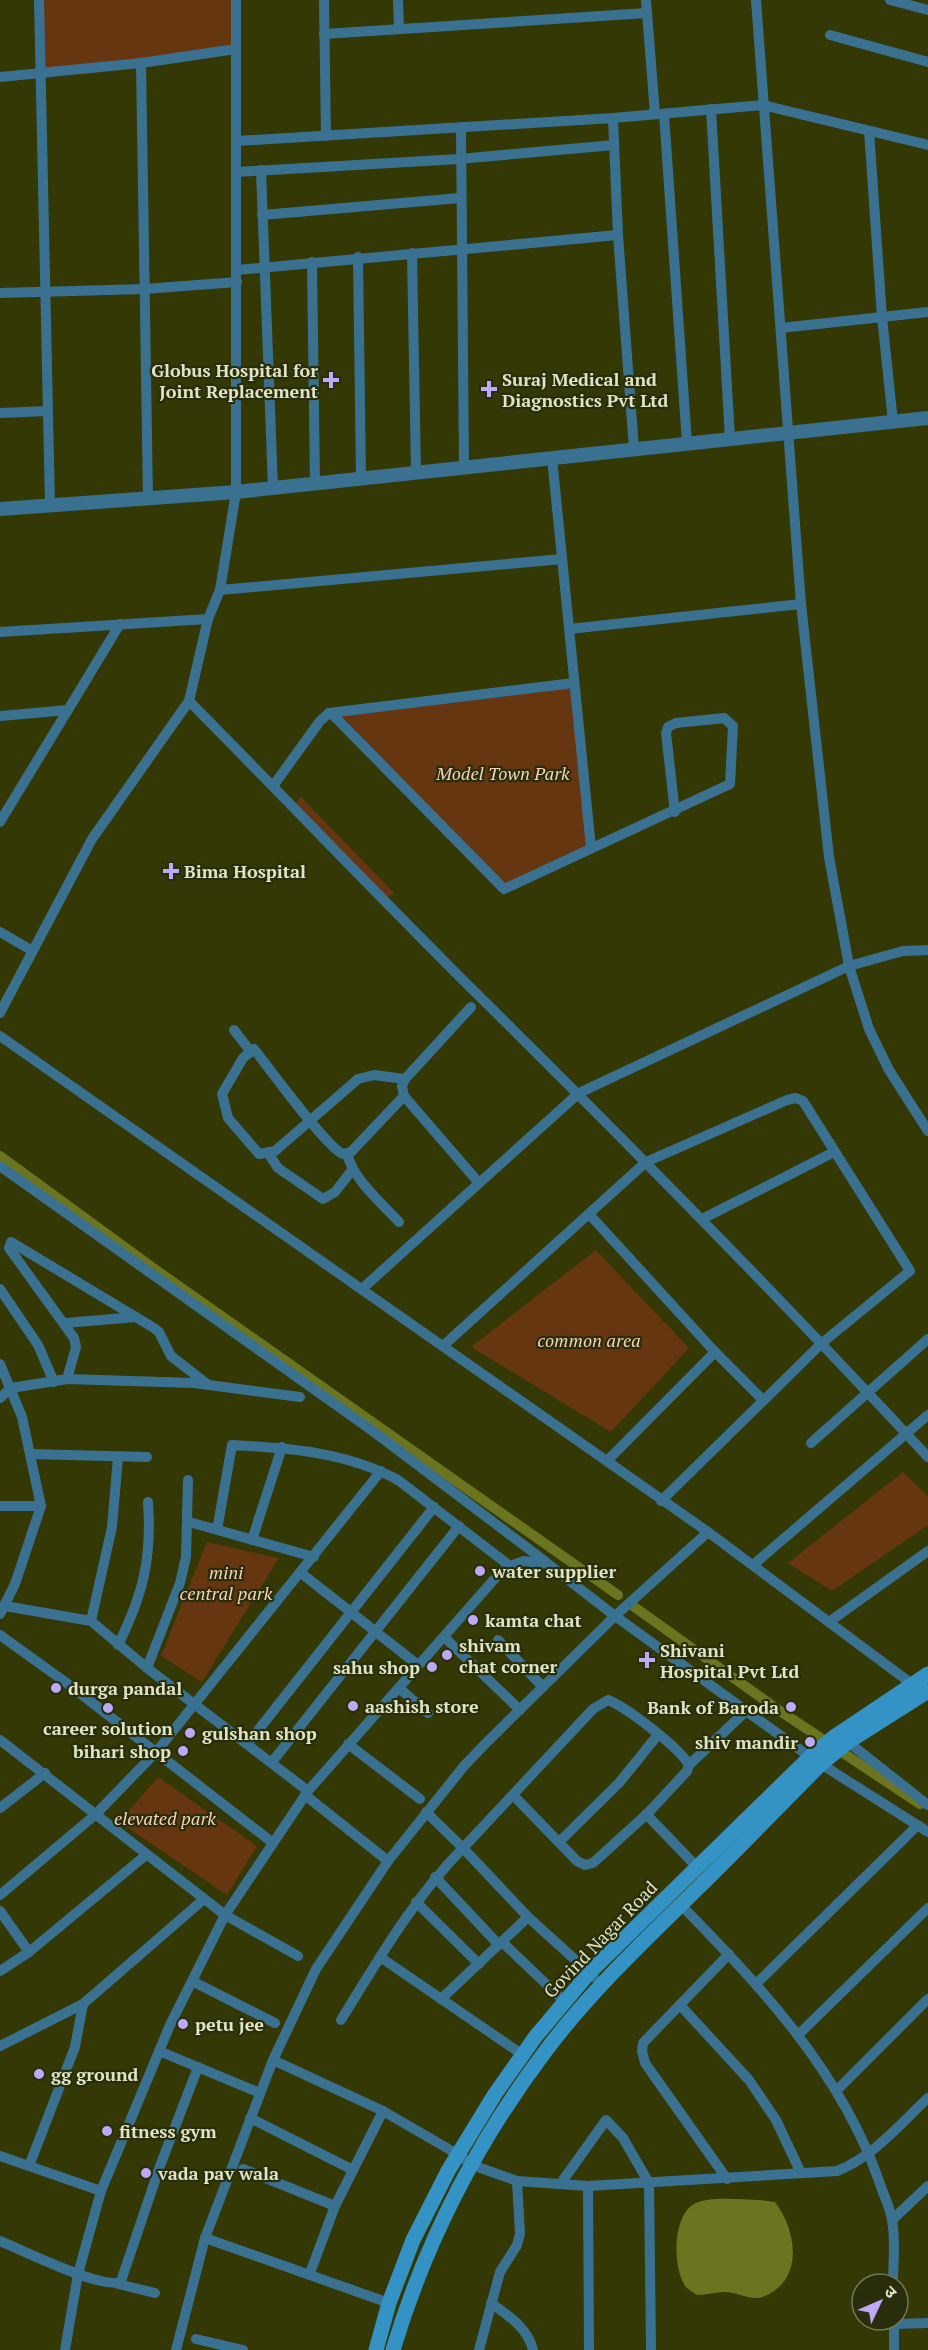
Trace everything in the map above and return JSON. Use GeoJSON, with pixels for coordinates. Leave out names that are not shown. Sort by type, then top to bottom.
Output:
{"type":"FeatureCollection","features":[{"type":"Feature","properties":{"kind":"main road"},"geometry":{"type":"LineString","coordinates":[[820,1757],[921,1690],[928,1674]]}},
{"type":"Feature","properties":{"kind":"main road","name":"Govind Nagar Road"},"geometry":{"type":"LineString","coordinates":[[376,2350],[389,2302],[413,2240],[495,2094],[524,2055],[589,1973],[697,1867],[820,1757]]}},
{"type":"Feature","properties":{"kind":"main road","name":"Govind Nagar Road"},"geometry":{"type":"LineString","coordinates":[[393,2350],[405,2307],[430,2244],[461,2179],[472,2165],[508,2103],[602,1984],[681,1905],[820,1757]]}},
{"type":"Feature","properties":{"kind":"street"},"geometry":{"type":"LineString","coordinates":[[39,0],[50,505]]}},
{"type":"Feature","properties":{"kind":"street"},"geometry":{"type":"LineString","coordinates":[[0,1013],[31,950],[92,839],[189,701],[208,619],[220,590],[236,492],[236,0]]}},
{"type":"Feature","properties":{"kind":"street"},"geometry":{"type":"LineString","coordinates":[[324,0],[326,135]]}},
{"type":"Feature","properties":{"kind":"street"},"geometry":{"type":"LineString","coordinates":[[398,0],[399,29]]}},
{"type":"Feature","properties":{"kind":"street"},"geometry":{"type":"LineString","coordinates":[[646,0],[660,114],[687,444]]}},
{"type":"Feature","properties":{"kind":"street"},"geometry":{"type":"LineString","coordinates":[[756,0],[801,604],[829,857],[849,966],[869,1029],[889,1070],[928,1131]]}},
{"type":"Feature","properties":{"kind":"street"},"geometry":{"type":"LineString","coordinates":[[890,0],[928,10]]}},
{"type":"Feature","properties":{"kind":"street"},"geometry":{"type":"LineString","coordinates":[[324,34],[647,14]]}},
{"type":"Feature","properties":{"kind":"street"},"geometry":{"type":"LineString","coordinates":[[830,35],[928,62]]}},
{"type":"Feature","properties":{"kind":"street"},"geometry":{"type":"LineString","coordinates":[[0,77],[40,71],[141,63],[236,49]]}},
{"type":"Feature","properties":{"kind":"street"},"geometry":{"type":"LineString","coordinates":[[141,63],[148,498]]}},
{"type":"Feature","properties":{"kind":"street"},"geometry":{"type":"LineString","coordinates":[[236,141],[613,118],[764,105],[928,145]]}},
{"type":"Feature","properties":{"kind":"street"},"geometry":{"type":"LineString","coordinates":[[711,109],[730,439]]}},
{"type":"Feature","properties":{"kind":"street"},"geometry":{"type":"LineString","coordinates":[[613,118],[618,235],[634,449]]}},
{"type":"Feature","properties":{"kind":"street"},"geometry":{"type":"LineString","coordinates":[[460,127],[464,468]]}},
{"type":"Feature","properties":{"kind":"street"},"geometry":{"type":"LineString","coordinates":[[869,131],[882,317],[893,422]]}},
{"type":"Feature","properties":{"kind":"street"},"geometry":{"type":"LineString","coordinates":[[236,171],[459,159],[614,146]]}},
{"type":"Feature","properties":{"kind":"street"},"geometry":{"type":"LineString","coordinates":[[261,170],[273,488]]}},
{"type":"Feature","properties":{"kind":"street"},"geometry":{"type":"LineString","coordinates":[[262,215],[460,198]]}},
{"type":"Feature","properties":{"kind":"street"},"geometry":{"type":"LineString","coordinates":[[237,270],[358,257],[618,235]]}},
{"type":"Feature","properties":{"kind":"street"},"geometry":{"type":"LineString","coordinates":[[412,253],[416,473]]}},
{"type":"Feature","properties":{"kind":"street"},"geometry":{"type":"LineString","coordinates":[[358,257],[361,479]]}},
{"type":"Feature","properties":{"kind":"street"},"geometry":{"type":"LineString","coordinates":[[312,262],[315,484]]}},
{"type":"Feature","properties":{"kind":"street"},"geometry":{"type":"LineString","coordinates":[[0,293],[144,289],[237,282]]}},
{"type":"Feature","properties":{"kind":"street"},"geometry":{"type":"LineString","coordinates":[[781,328],[928,312]]}},
{"type":"Feature","properties":{"kind":"street"},"geometry":{"type":"LineString","coordinates":[[0,413],[48,411]]}},
{"type":"Feature","properties":{"kind":"street"},"geometry":{"type":"LineString","coordinates":[[0,509],[236,492],[928,418]]}},
{"type":"Feature","properties":{"kind":"street"},"geometry":{"type":"LineString","coordinates":[[552,458],[591,848]]}},
{"type":"Feature","properties":{"kind":"street"},"geometry":{"type":"LineString","coordinates":[[220,590],[562,559]]}},
{"type":"Feature","properties":{"kind":"street"},"geometry":{"type":"LineString","coordinates":[[569,629],[801,604]]}},
{"type":"Feature","properties":{"kind":"street"},"geometry":{"type":"LineString","coordinates":[[0,632],[208,619]]}},
{"type":"Feature","properties":{"kind":"street"},"geometry":{"type":"LineString","coordinates":[[1,820],[120,624]]}},
{"type":"Feature","properties":{"kind":"street"},"geometry":{"type":"LineString","coordinates":[[273,786],[312,730],[329,713],[574,683]]}},
{"type":"Feature","properties":{"kind":"street"},"geometry":{"type":"LineString","coordinates":[[189,701],[478,996],[579,1093],[822,1343],[928,1457]]}},
{"type":"Feature","properties":{"kind":"street"},"geometry":{"type":"LineString","coordinates":[[0,716],[68,710]]}},
{"type":"Feature","properties":{"kind":"street"},"geometry":{"type":"LineString","coordinates":[[329,713],[504,889],[675,812],[730,784],[733,726],[730,721],[724,718],[676,723],[668,727],[666,733],[675,812]]}},
{"type":"Feature","properties":{"kind":"street"},"geometry":{"type":"LineString","coordinates":[[0,932],[31,950]]}},
{"type":"Feature","properties":{"kind":"street"},"geometry":{"type":"LineString","coordinates":[[363,1288],[579,1093],[849,966],[903,951],[928,950]]}},
{"type":"Feature","properties":{"kind":"street"},"geometry":{"type":"LineString","coordinates":[[471,1007],[405,1079],[402,1086],[404,1096],[480,1183]]}},
{"type":"Feature","properties":{"kind":"street"},"geometry":{"type":"LineString","coordinates":[[234,1030],[251,1052]]}},
{"type":"Feature","properties":{"kind":"street"},"geometry":{"type":"LineString","coordinates":[[0,1036],[363,1288],[661,1501],[708,1532],[921,1690]]}},
{"type":"Feature","properties":{"kind":"street"},"geometry":{"type":"LineString","coordinates":[[347,1154],[337,1151],[311,1120],[254,1049],[243,1058],[222,1094],[228,1118],[259,1155],[275,1151],[311,1120],[358,1079],[374,1075],[405,1079]]}},
{"type":"Feature","properties":{"kind":"street"},"geometry":{"type":"LineString","coordinates":[[347,1154],[404,1096]]}},
{"type":"Feature","properties":{"kind":"street"},"geometry":{"type":"LineString","coordinates":[[444,1346],[646,1162],[796,1098],[802,1101],[910,1271],[822,1343],[661,1501]]}},
{"type":"Feature","properties":{"kind":"street"},"geometry":{"type":"LineString","coordinates":[[268,1152],[278,1168],[323,1199],[335,1192],[353,1169]]}},
{"type":"Feature","properties":{"kind":"street"},"geometry":{"type":"LineString","coordinates":[[702,1219],[834,1152]]}},
{"type":"Feature","properties":{"kind":"street"},"geometry":{"type":"LineString","coordinates":[[347,1154],[353,1169],[399,1222]]}},
{"type":"Feature","properties":{"kind":"street"},"geometry":{"type":"LineString","coordinates":[[0,1166],[374,1432],[530,1547],[548,1564],[615,1616],[746,1712],[820,1757],[928,1832]]}},
{"type":"Feature","properties":{"kind":"street"},"geometry":{"type":"LineString","coordinates":[[589,1214],[763,1400]]}},
{"type":"Feature","properties":{"kind":"street"},"geometry":{"type":"LineString","coordinates":[[0,1234],[74,1338],[76,1347],[67,1379]]}},
{"type":"Feature","properties":{"kind":"street"},"geometry":{"type":"LineString","coordinates":[[9,1244],[15,1242],[159,1332],[171,1356],[207,1384]]}},
{"type":"Feature","properties":{"kind":"street"},"geometry":{"type":"LineString","coordinates":[[0,1288],[38,1345],[54,1382]]}},
{"type":"Feature","properties":{"kind":"street"},"geometry":{"type":"LineString","coordinates":[[65,1323],[136,1317]]}},
{"type":"Feature","properties":{"kind":"street"},"geometry":{"type":"LineString","coordinates":[[811,1443],[928,1339]]}},
{"type":"Feature","properties":{"kind":"street"},"geometry":{"type":"LineString","coordinates":[[606,1461],[716,1352]]}},
{"type":"Feature","properties":{"kind":"street"},"geometry":{"type":"LineString","coordinates":[[0,1364],[12,1388],[22,1417],[41,1506],[15,1584],[2,1610],[91,1622],[147,1668],[272,1762],[388,1861]]}},
{"type":"Feature","properties":{"kind":"street"},"geometry":{"type":"LineString","coordinates":[[0,1398],[12,1388],[67,1379],[207,1384],[300,1397]]}},
{"type":"Feature","properties":{"kind":"street"},"geometry":{"type":"LineString","coordinates":[[753,1565],[928,1415]]}},
{"type":"Feature","properties":{"kind":"street"},"geometry":{"type":"LineString","coordinates":[[217,1530],[232,1445],[309,1450],[381,1471],[434,1507],[510,1566]]}},
{"type":"Feature","properties":{"kind":"street"},"geometry":{"type":"LineString","coordinates":[[252,1540],[282,1447]]}},
{"type":"Feature","properties":{"kind":"street"},"geometry":{"type":"LineString","coordinates":[[30,1454],[147,1457]]}},
{"type":"Feature","properties":{"kind":"street"},"geometry":{"type":"LineString","coordinates":[[91,1622],[112,1527],[118,1457]]}},
{"type":"Feature","properties":{"kind":"street"},"geometry":{"type":"LineString","coordinates":[[0,1895],[95,1815],[157,1751],[381,1471]]}},
{"type":"Feature","properties":{"kind":"street"},"geometry":{"type":"LineString","coordinates":[[147,1668],[180,1583],[186,1557],[189,1522],[188,1480]]}},
{"type":"Feature","properties":{"kind":"street"},"geometry":{"type":"LineString","coordinates":[[118,1645],[141,1593],[148,1564],[148,1502]]}},
{"type":"Feature","properties":{"kind":"street"},"geometry":{"type":"LineString","coordinates":[[0,1506],[41,1506]]}},
{"type":"Feature","properties":{"kind":"street"},"geometry":{"type":"LineString","coordinates":[[248,1743],[434,1507]]}},
{"type":"Feature","properties":{"kind":"street"},"geometry":{"type":"LineString","coordinates":[[189,1522],[314,1557]]}},
{"type":"Feature","properties":{"kind":"street"},"geometry":{"type":"LineString","coordinates":[[272,1762],[459,1526]]}},
{"type":"Feature","properties":{"kind":"street"},"geometry":{"type":"LineString","coordinates":[[176,2350],[205,2238],[273,2060],[316,1970],[388,1861],[464,1766],[615,1616],[708,1532]]}},
{"type":"Feature","properties":{"kind":"street"},"geometry":{"type":"LineString","coordinates":[[829,1622],[928,1551]]}},
{"type":"Feature","properties":{"kind":"street"},"geometry":{"type":"LineString","coordinates":[[65,2350],[78,2274],[101,2191],[159,2051],[225,1915],[307,1793],[497,1576],[510,1566],[534,1560],[548,1564]]}},
{"type":"Feature","properties":{"kind":"street"},"geometry":{"type":"LineString","coordinates":[[301,1573],[418,1665]]}},
{"type":"Feature","properties":{"kind":"street"},"geometry":{"type":"LineString","coordinates":[[0,1635],[157,1751],[273,1843]]}},
{"type":"Feature","properties":{"kind":"street"},"geometry":{"type":"LineString","coordinates":[[444,1637],[520,1710]]}},
{"type":"Feature","properties":{"kind":"street"},"geometry":{"type":"LineString","coordinates":[[498,1640],[543,1687]]}},
{"type":"Feature","properties":{"kind":"street"},"geometry":{"type":"LineString","coordinates":[[399,1688],[428,1713]]}},
{"type":"Feature","properties":{"kind":"street"},"geometry":{"type":"LineString","coordinates":[[341,2020],[416,1902],[435,1877],[600,1703],[608,1700],[621,1705],[678,1751],[689,1765]]}},
{"type":"Feature","properties":{"kind":"street"},"geometry":{"type":"LineString","coordinates":[[513,1795],[577,1861],[585,1865],[592,1863],[646,1814],[678,1782],[689,1765],[746,1712]]}},
{"type":"Feature","properties":{"kind":"street"},"geometry":{"type":"LineString","coordinates":[[560,1842],[619,1783],[657,1736]]}},
{"type":"Feature","properties":{"kind":"street"},"geometry":{"type":"LineString","coordinates":[[0,1740],[225,1915],[298,1956]]}},
{"type":"Feature","properties":{"kind":"street"},"geometry":{"type":"LineString","coordinates":[[842,1742],[928,1805]]}},
{"type":"Feature","properties":{"kind":"street"},"geometry":{"type":"LineString","coordinates":[[348,1744],[420,1799]]}},
{"type":"Feature","properties":{"kind":"street"},"geometry":{"type":"LineString","coordinates":[[0,1808],[45,1773]]}},
{"type":"Feature","properties":{"kind":"street"},"geometry":{"type":"LineString","coordinates":[[426,1812],[528,1917],[602,1984]]}},
{"type":"Feature","properties":{"kind":"street"},"geometry":{"type":"LineString","coordinates":[[646,1814],[697,1867]]}},
{"type":"Feature","properties":{"kind":"street"},"geometry":{"type":"LineString","coordinates":[[756,1984],[918,1825]]}},
{"type":"Feature","properties":{"kind":"street"},"geometry":{"type":"LineString","coordinates":[[0,1971],[29,1952],[146,1855]]}},
{"type":"Feature","properties":{"kind":"street"},"geometry":{"type":"LineString","coordinates":[[435,1877],[500,1943],[565,2002]]}},
{"type":"Feature","properties":{"kind":"street"},"geometry":{"type":"LineString","coordinates":[[0,2046],[83,2004],[204,1899]]}},
{"type":"Feature","properties":{"kind":"street"},"geometry":{"type":"LineString","coordinates":[[416,1902],[478,1964]]}},
{"type":"Feature","properties":{"kind":"street"},"geometry":{"type":"LineString","coordinates":[[681,1905],[729,1954],[799,2034],[837,2090],[869,2153],[892,2220],[893,2272]]}},
{"type":"Feature","properties":{"kind":"street"},"geometry":{"type":"LineString","coordinates":[[799,2034],[928,1908]]}},
{"type":"Feature","properties":{"kind":"street"},"geometry":{"type":"LineString","coordinates":[[0,1911],[29,1952]]}},
{"type":"Feature","properties":{"kind":"street"},"geometry":{"type":"LineString","coordinates":[[441,1999],[528,1917]]}},
{"type":"Feature","properties":{"kind":"street"},"geometry":{"type":"LineString","coordinates":[[728,2179],[643,2057],[643,2043],[729,1954]]}},
{"type":"Feature","properties":{"kind":"street"},"geometry":{"type":"LineString","coordinates":[[380,1957],[524,2055]]}},
{"type":"Feature","properties":{"kind":"street"},"geometry":{"type":"LineString","coordinates":[[192,1981],[274,2023]]}},
{"type":"Feature","properties":{"kind":"street"},"geometry":{"type":"LineString","coordinates":[[837,2090],[928,1999]]}},
{"type":"Feature","properties":{"kind":"street"},"geometry":{"type":"LineString","coordinates":[[29,2166],[75,2047],[83,2004]]}},
{"type":"Feature","properties":{"kind":"street"},"geometry":{"type":"LineString","coordinates":[[680,2005],[749,2080],[776,2120],[801,2173]]}},
{"type":"Feature","properties":{"kind":"street"},"geometry":{"type":"LineString","coordinates":[[159,2051],[260,2093]]}},
{"type":"Feature","properties":{"kind":"street"},"geometry":{"type":"LineString","coordinates":[[273,2060],[383,2111],[459,2155],[472,2165],[517,2181],[588,2186],[837,2171],[851,2166],[869,2153],[928,2098]]}},
{"type":"Feature","properties":{"kind":"street"},"geometry":{"type":"LineString","coordinates":[[118,2284],[126,2272],[160,2166],[198,2067]]}},
{"type":"Feature","properties":{"kind":"street"},"geometry":{"type":"LineString","coordinates":[[310,2274],[334,2206],[383,2111]]}},
{"type":"Feature","properties":{"kind":"street"},"geometry":{"type":"LineString","coordinates":[[250,2118],[353,2170]]}},
{"type":"Feature","properties":{"kind":"street"},"geometry":{"type":"LineString","coordinates":[[561,2183],[606,2120],[623,2138],[649,2183],[651,2350]]}},
{"type":"Feature","properties":{"kind":"street"},"geometry":{"type":"LineString","coordinates":[[0,2156],[101,2191]]}},
{"type":"Feature","properties":{"kind":"street"},"geometry":{"type":"LineString","coordinates":[[243,2169],[334,2206]]}},
{"type":"Feature","properties":{"kind":"street"},"geometry":{"type":"LineString","coordinates":[[479,2350],[500,2272],[517,2245],[520,2234],[517,2181]]}},
{"type":"Feature","properties":{"kind":"street"},"geometry":{"type":"LineString","coordinates":[[588,2186],[589,2350]]}},
{"type":"Feature","properties":{"kind":"street"},"geometry":{"type":"LineString","coordinates":[[892,2220],[928,2186]]}},
{"type":"Feature","properties":{"kind":"street"},"geometry":{"type":"LineString","coordinates":[[205,2238],[389,2302]]}},
{"type":"Feature","properties":{"kind":"street"},"geometry":{"type":"LineString","coordinates":[[0,2241],[78,2274],[155,2293]]}},
{"type":"Feature","properties":{"kind":"street"},"geometry":{"type":"LineString","coordinates":[[491,2303],[522,2328],[531,2339],[533,2350]]}},
{"type":"Feature","properties":{"kind":"street"},"geometry":{"type":"LineString","coordinates":[[910,2322],[928,2323]]}},
{"type":"Feature","properties":{"kind":"street"},"geometry":{"type":"LineString","coordinates":[[894,2332],[894,2350]]}},
{"type":"Feature","properties":{"kind":"street"},"geometry":{"type":"LineString","coordinates":[[196,2339],[243,2350]]}},
{"type":"Feature","properties":{"kind":"green space"},"geometry":{"type":"Polygon","coordinates":[[[37,0],[236,0],[236,49],[40,71],[37,0]]]}},
{"type":"Feature","properties":{"kind":"green space","name":"Model Town Park"},"geometry":{"type":"Polygon","coordinates":[[[574,683],[591,848],[504,889],[332,714],[574,683]]]}},
{"type":"Feature","properties":{"kind":"green space"},"geometry":{"type":"Polygon","coordinates":[[[301,797],[394,893],[386,899],[295,804],[301,797]]]}},
{"type":"Feature","properties":{"kind":"green space","name":"common area"},"geometry":{"type":"Polygon","coordinates":[[[596,1250],[689,1348],[611,1432],[471,1347],[596,1250]]]}},
{"type":"Feature","properties":{"kind":"green space"},"geometry":{"type":"Polygon","coordinates":[[[903,1472],[928,1496],[928,1525],[832,1591],[788,1563],[903,1472]]]}},
{"type":"Feature","properties":{"kind":"green space","name":"mini central park"},"geometry":{"type":"Polygon","coordinates":[[[207,1542],[279,1558],[202,1682],[161,1656],[207,1542]]]}},
{"type":"Feature","properties":{"kind":"green space","name":"elevated park"},"geometry":{"type":"Polygon","coordinates":[[[158,1777],[257,1846],[227,1895],[119,1822],[158,1777]]]}},
{"type":"Feature","properties":{"kind":"shaded area"},"geometry":{"type":"Polygon","coordinates":[[[710,2200],[775,2202],[792,2239],[791,2266],[786,2278],[778,2288],[760,2298],[725,2292],[697,2295],[686,2287],[678,2268],[677,2242],[682,2218],[688,2209],[696,2203],[710,2200]]]}},
{"type":"Feature","properties":{"kind":"waterway"},"geometry":{"type":"LineString","coordinates":[[0,1156],[156,1270],[618,1595]]}},
{"type":"Feature","properties":{"kind":"waterway"},"geometry":{"type":"LineString","coordinates":[[633,1606],[777,1709],[920,1804]]}},
{"type":"Feature","properties":{"kind":"place","name":"Globus Hospital for Joint Replacement"},"geometry":{"type":"Point","coordinates":[331,380]}},
{"type":"Feature","properties":{"kind":"place","name":"Suraj Medical and Diagnostics Pvt Ltd"},"geometry":{"type":"Point","coordinates":[489,389]}},
{"type":"Feature","properties":{"kind":"place","name":"Bima Hospital"},"geometry":{"type":"Point","coordinates":[171,871]}},
{"type":"Feature","properties":{"kind":"place","name":"water supplier"},"geometry":{"type":"Point","coordinates":[480,1571]}},
{"type":"Feature","properties":{"kind":"place","name":"kamta chat"},"geometry":{"type":"Point","coordinates":[473,1620]}},
{"type":"Feature","properties":{"kind":"place","name":"shivam chat corner"},"geometry":{"type":"Point","coordinates":[447,1655]}},
{"type":"Feature","properties":{"kind":"place","name":"Shivani Hospital Pvt Ltd"},"geometry":{"type":"Point","coordinates":[647,1660]}},
{"type":"Feature","properties":{"kind":"place","name":"sahu shop"},"geometry":{"type":"Point","coordinates":[432,1667]}},
{"type":"Feature","properties":{"kind":"place","name":"durga pandal"},"geometry":{"type":"Point","coordinates":[56,1688]}},
{"type":"Feature","properties":{"kind":"place","name":"aashish store"},"geometry":{"type":"Point","coordinates":[353,1706]}},
{"type":"Feature","properties":{"kind":"place","name":"Bank of Baroda"},"geometry":{"type":"Point","coordinates":[791,1707]}},
{"type":"Feature","properties":{"kind":"place","name":"career solution"},"geometry":{"type":"Point","coordinates":[108,1708]}},
{"type":"Feature","properties":{"kind":"place","name":"gulshan shop"},"geometry":{"type":"Point","coordinates":[190,1733]}},
{"type":"Feature","properties":{"kind":"place","name":"shiv mandir"},"geometry":{"type":"Point","coordinates":[810,1742]}},
{"type":"Feature","properties":{"kind":"place","name":"bihari shop"},"geometry":{"type":"Point","coordinates":[183,1751]}},
{"type":"Feature","properties":{"kind":"place","name":"petu jee"},"geometry":{"type":"Point","coordinates":[183,2024]}},
{"type":"Feature","properties":{"kind":"place","name":"gg ground"},"geometry":{"type":"Point","coordinates":[39,2074]}},
{"type":"Feature","properties":{"kind":"place","name":"fitness gym"},"geometry":{"type":"Point","coordinates":[107,2131]}},
{"type":"Feature","properties":{"kind":"place","name":"vada pav wala"},"geometry":{"type":"Point","coordinates":[146,2173]}}]}
